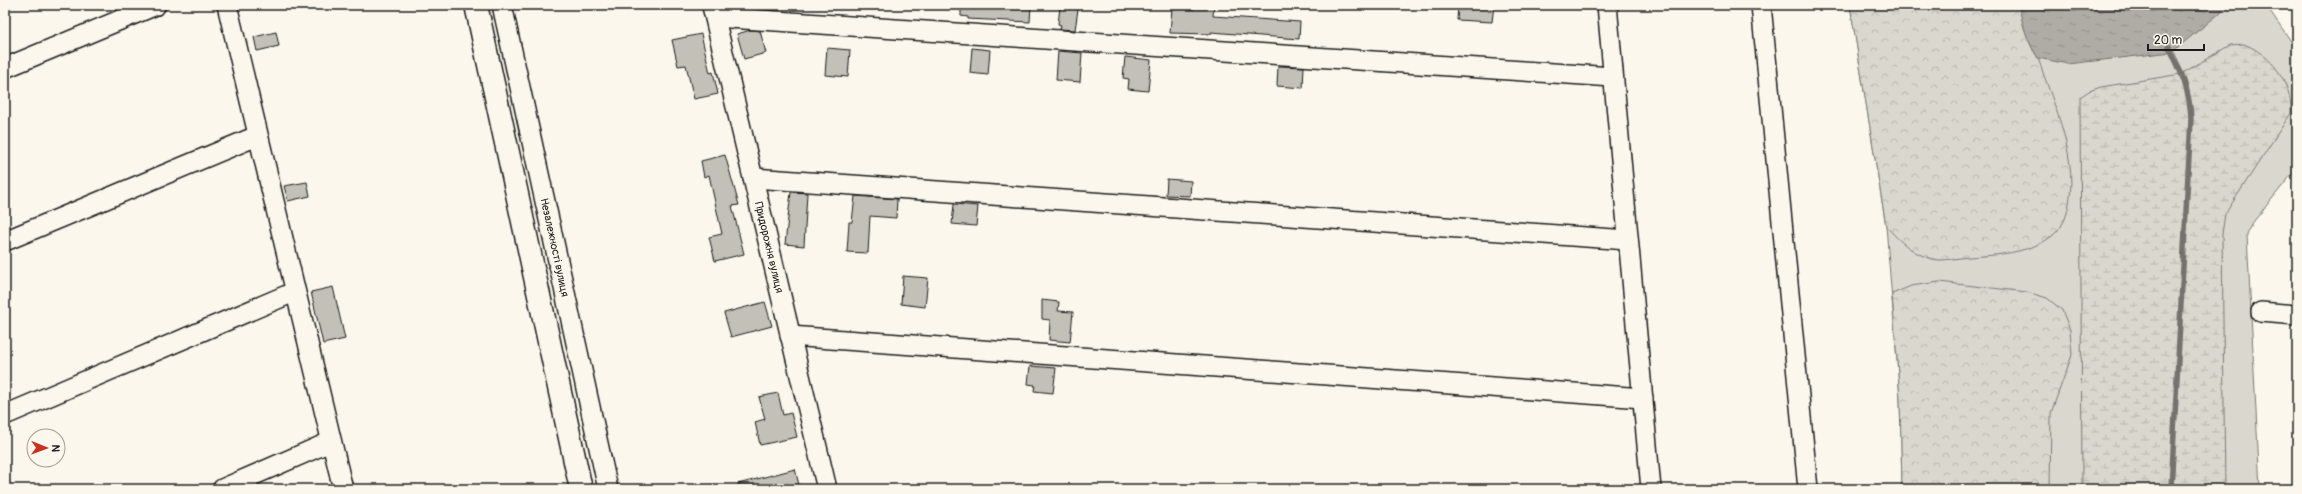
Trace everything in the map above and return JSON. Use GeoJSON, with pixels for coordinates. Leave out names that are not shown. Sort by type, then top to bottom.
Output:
{"type":"FeatureCollection","features":[{"type":"Feature","properties":{"kind":"main road"},"geometry":{"type":"LineString","coordinates":[[476,5],[581,489]]}},
{"type":"Feature","properties":{"kind":"street"},"geometry":{"type":"LineString","coordinates":[[5,68],[156,5]]}},
{"type":"Feature","properties":{"kind":"street"},"geometry":{"type":"LineString","coordinates":[[227,5],[294,292],[330,442],[343,489]]}},
{"type":"Feature","properties":{"kind":"street","name":"Незалежності вулиця"},"geometry":{"type":"LineString","coordinates":[[502,5],[608,489]]}},
{"type":"Feature","properties":{"kind":"street"},"geometry":{"type":"LineString","coordinates":[[1607,5],[1651,489]]}},
{"type":"Feature","properties":{"kind":"street"},"geometry":{"type":"LineString","coordinates":[[1762,5],[1808,489]]}},
{"type":"Feature","properties":{"kind":"street"},"geometry":{"type":"LineString","coordinates":[[713,11],[1614,78]]}},
{"type":"Feature","properties":{"kind":"street","name":"Придорожня вулиця"},"geometry":{"type":"LineString","coordinates":[[713,11],[827,489]]}},
{"type":"Feature","properties":{"kind":"street"},"geometry":{"type":"LineString","coordinates":[[5,241],[257,136]]}},
{"type":"Feature","properties":{"kind":"street"},"geometry":{"type":"LineString","coordinates":[[753,178],[1628,240]]}},
{"type":"Feature","properties":{"kind":"street"},"geometry":{"type":"LineString","coordinates":[[5,415],[294,292]]}},
{"type":"Feature","properties":{"kind":"street"},"geometry":{"type":"LineString","coordinates":[[2262,312],[2297,315]]}},
{"type":"Feature","properties":{"kind":"street"},"geometry":{"type":"LineString","coordinates":[[790,336],[1643,398]]}},
{"type":"Feature","properties":{"kind":"street"},"geometry":{"type":"LineString","coordinates":[[222,489],[330,442]]}},
{"type":"Feature","properties":{"kind":"green space"},"geometry":{"type":"Polygon","coordinates":[[[1850,5],[2266,5],[2297,50],[2297,168],[2254,221],[2247,235],[2260,489],[1902,489],[1900,398],[1886,226],[1850,5]]]}},
{"type":"Feature","properties":{"kind":"green space"},"geometry":{"type":"Polygon","coordinates":[[[1850,5],[2019,5],[2026,33],[2038,58],[2064,134],[2071,173],[2067,213],[2061,226],[2052,236],[2040,244],[2026,249],[1996,255],[1939,260],[1923,256],[1909,248],[1886,226],[1850,5]]]}},
{"type":"Feature","properties":{"kind":"green space"},"geometry":{"type":"Polygon","coordinates":[[[2244,44],[2263,55],[2278,71],[2288,91],[2291,113],[2225,214],[2222,234],[2225,489],[2082,489],[2080,97],[2089,91],[2101,87],[2181,74],[2230,45],[2244,44]]]}},
{"type":"Feature","properties":{"kind":"green space"},"geometry":{"type":"Polygon","coordinates":[[[1939,282],[2027,292],[2047,298],[2062,310],[2070,330],[2072,355],[2051,413],[2050,489],[1902,489],[1900,398],[1892,294],[1911,286],[1939,282]]]}},
{"type":"Feature","properties":{"kind":"water"},"geometry":{"type":"Polygon","coordinates":[[[2019,5],[2226,5],[2220,13],[2172,52],[2068,64],[2038,58],[2026,32],[2019,5]]]}},
{"type":"Feature","properties":{"kind":"building"},"geometry":{"type":"Polygon","coordinates":[[[961,5],[1031,5],[1030,22],[968,19],[968,17],[961,16],[961,5]]]}},
{"type":"Feature","properties":{"kind":"building"},"geometry":{"type":"Polygon","coordinates":[[[1195,5],[1214,5],[1213,16],[1300,22],[1299,39],[1211,32],[1211,34],[1170,33],[1172,8],[1194,9],[1195,5]]]}},
{"type":"Feature","properties":{"kind":"building"},"geometry":{"type":"Polygon","coordinates":[[[1458,5],[1494,5],[1492,22],[1457,20],[1458,5]]]}},
{"type":"Feature","properties":{"kind":"building"},"geometry":{"type":"Polygon","coordinates":[[[1060,7],[1078,9],[1075,30],[1060,29],[1061,25],[1058,24],[1060,7]]]}},
{"type":"Feature","properties":{"kind":"building"},"geometry":{"type":"Polygon","coordinates":[[[751,30],[760,31],[766,53],[744,59],[737,34],[751,30]]]}},
{"type":"Feature","properties":{"kind":"building"},"geometry":{"type":"Polygon","coordinates":[[[276,32],[279,46],[257,51],[254,37],[276,32]]]}},
{"type":"Feature","properties":{"kind":"building"},"geometry":{"type":"Polygon","coordinates":[[[701,34],[710,73],[713,72],[718,94],[694,99],[686,65],[678,66],[672,40],[701,34]]]}},
{"type":"Feature","properties":{"kind":"building"},"geometry":{"type":"Polygon","coordinates":[[[827,48],[850,50],[848,77],[825,75],[827,48]]]}},
{"type":"Feature","properties":{"kind":"building"},"geometry":{"type":"Polygon","coordinates":[[[972,48],[990,50],[988,75],[970,73],[972,48]]]}},
{"type":"Feature","properties":{"kind":"building"},"geometry":{"type":"Polygon","coordinates":[[[1058,51],[1082,53],[1080,82],[1056,80],[1058,51]]]}},
{"type":"Feature","properties":{"kind":"building"},"geometry":{"type":"Polygon","coordinates":[[[1125,57],[1151,60],[1148,91],[1128,89],[1129,79],[1123,78],[1125,57]]]}},
{"type":"Feature","properties":{"kind":"building"},"geometry":{"type":"Polygon","coordinates":[[[1278,66],[1304,67],[1303,88],[1277,86],[1278,66]]]}},
{"type":"Feature","properties":{"kind":"building"},"geometry":{"type":"Polygon","coordinates":[[[725,155],[739,205],[732,206],[744,254],[715,261],[709,237],[722,234],[709,175],[704,177],[701,161],[725,155]]]}},
{"type":"Feature","properties":{"kind":"building"},"geometry":{"type":"Polygon","coordinates":[[[1167,179],[1191,181],[1190,196],[1166,195],[1167,179]]]}},
{"type":"Feature","properties":{"kind":"building"},"geometry":{"type":"Polygon","coordinates":[[[307,182],[310,196],[288,201],[284,186],[307,182]]]}},
{"type":"Feature","properties":{"kind":"building"},"geometry":{"type":"Polygon","coordinates":[[[791,192],[807,193],[804,246],[785,244],[791,192]]]}},
{"type":"Feature","properties":{"kind":"building"},"geometry":{"type":"Polygon","coordinates":[[[855,196],[897,199],[896,218],[870,216],[868,253],[847,252],[849,222],[852,222],[855,196]]]}},
{"type":"Feature","properties":{"kind":"building"},"geometry":{"type":"Polygon","coordinates":[[[954,204],[978,206],[976,226],[952,224],[954,204]]]}},
{"type":"Feature","properties":{"kind":"building"},"geometry":{"type":"Polygon","coordinates":[[[903,276],[928,278],[925,307],[901,304],[903,276]]]}},
{"type":"Feature","properties":{"kind":"building"},"geometry":{"type":"Polygon","coordinates":[[[333,287],[345,339],[323,344],[311,292],[333,287]]]}},
{"type":"Feature","properties":{"kind":"building"},"geometry":{"type":"Polygon","coordinates":[[[1042,300],[1059,302],[1058,311],[1073,312],[1070,342],[1049,340],[1050,320],[1042,319],[1042,300]]]}},
{"type":"Feature","properties":{"kind":"building"},"geometry":{"type":"Polygon","coordinates":[[[765,302],[772,326],[731,337],[724,313],[765,302]]]}},
{"type":"Feature","properties":{"kind":"building"},"geometry":{"type":"Polygon","coordinates":[[[1030,366],[1056,368],[1053,393],[1034,391],[1035,385],[1028,384],[1030,366]]]}},
{"type":"Feature","properties":{"kind":"building"},"geometry":{"type":"Polygon","coordinates":[[[778,393],[783,415],[791,413],[797,437],[760,445],[755,422],[765,419],[759,397],[778,393]]]}},
{"type":"Feature","properties":{"kind":"building"},"geometry":{"type":"Polygon","coordinates":[[[795,469],[800,489],[738,489],[738,484],[795,469]]]}},
{"type":"Feature","properties":{"kind":"waterway"},"geometry":{"type":"LineString","coordinates":[[2169,47],[2187,90],[2191,119],[2171,489]]}}]}
